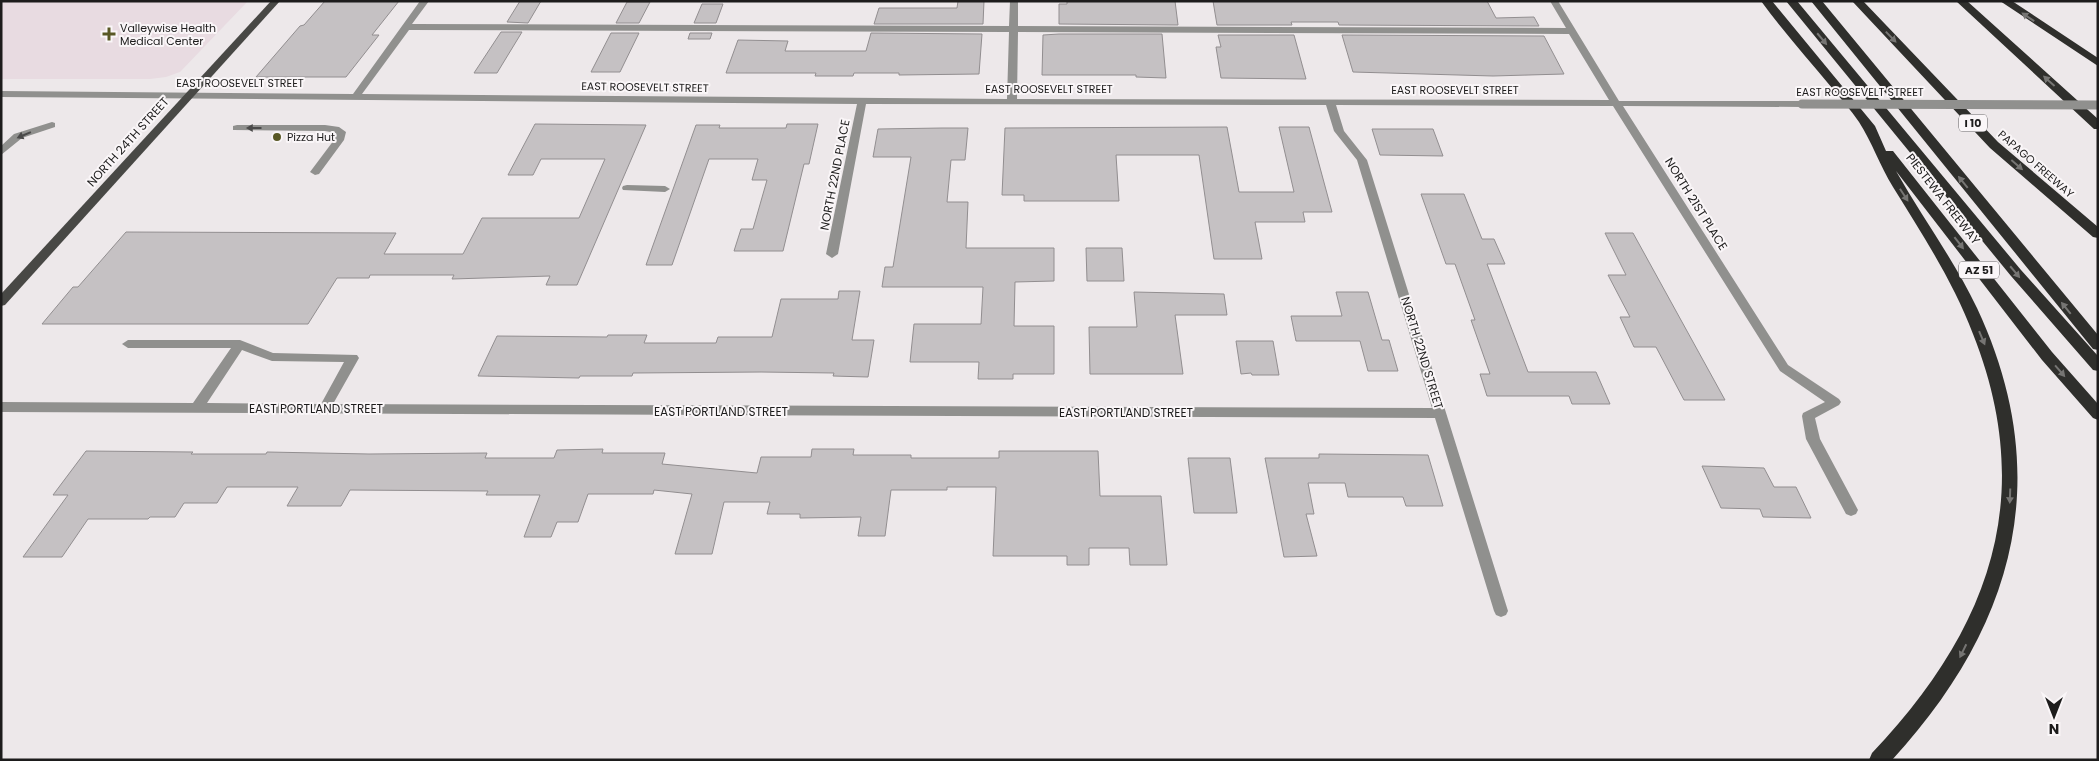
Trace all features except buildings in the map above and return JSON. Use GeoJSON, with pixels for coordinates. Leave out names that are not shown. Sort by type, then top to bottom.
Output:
{"type":"FeatureCollection","features":[{"type":"Feature","properties":{"kind":"highway","name":"PIESTEWA FREEWAY"},"geometry":{"type":"LineString","coordinates":[[1766,1],[1865,122],[2047,356],[2098,414]]}},
{"type":"Feature","properties":{"kind":"highway"},"geometry":{"type":"LineString","coordinates":[[1791,1],[2016,273],[2098,366]]}},
{"type":"Feature","properties":{"kind":"highway"},"geometry":{"type":"LineString","coordinates":[[1816,1],[2098,345]]}},
{"type":"Feature","properties":{"kind":"highway","name":"PAPAGO FREEWAY"},"geometry":{"type":"LineString","coordinates":[[1857,1],[1994,145],[2098,234]]}},
{"type":"Feature","properties":{"kind":"highway"},"geometry":{"type":"LineString","coordinates":[[1961,1],[2098,126]]}},
{"type":"Feature","properties":{"kind":"highway"},"geometry":{"type":"LineString","coordinates":[[2005,1],[2098,63]]}},
{"type":"Feature","properties":{"kind":"highway"},"geometry":{"type":"LineString","coordinates":[[1865,122],[1897,183],[1954,277],[1987,348],[2001,393],[2010,473],[2009,511],[2001,552],[1991,587],[1975,625],[1950,673],[1906,733],[1879,760]]}},
{"type":"Feature","properties":{"kind":"main road","name":"NORTH 24TH STREET"},"geometry":{"type":"LineString","coordinates":[[1,302],[276,1]]}},
{"type":"Feature","properties":{"kind":"street"},"geometry":{"type":"LineString","coordinates":[[356,96],[425,1]]}},
{"type":"Feature","properties":{"kind":"street"},"geometry":{"type":"LineString","coordinates":[[1012,101],[1014,1]]}},
{"type":"Feature","properties":{"kind":"street","name":"NORTH 21ST PLACE"},"geometry":{"type":"LineString","coordinates":[[1554,1],[1784,368],[1835,402],[1808,416],[1813,439],[1850,510]]}},
{"type":"Feature","properties":{"kind":"street"},"geometry":{"type":"LineString","coordinates":[[406,27],[1572,31]]}},
{"type":"Feature","properties":{"kind":"street","name":"EAST ROOSEVELT STREET"},"geometry":{"type":"LineString","coordinates":[[1,94],[862,101],[1330,101],[2098,105]]}},
{"type":"Feature","properties":{"kind":"street","name":"NORTH 22ND PLACE"},"geometry":{"type":"LineString","coordinates":[[832,254],[862,101]]}},
{"type":"Feature","properties":{"kind":"street","name":"NORTH 22ND STREET"},"geometry":{"type":"LineString","coordinates":[[1330,101],[1339,132],[1362,160],[1501,611]]}},
{"type":"Feature","properties":{"kind":"street"},"geometry":{"type":"LineString","coordinates":[[1,152],[18,136],[52,125]]}},
{"type":"Feature","properties":{"kind":"street"},"geometry":{"type":"LineString","coordinates":[[237,128],[325,128],[342,132],[339,140],[315,172]]}},
{"type":"Feature","properties":{"kind":"street"},"geometry":{"type":"LineString","coordinates":[[627,188],[665,189]]}},
{"type":"Feature","properties":{"kind":"street"},"geometry":{"type":"LineString","coordinates":[[128,344],[240,344],[272,357],[353,358],[324,409]]}},
{"type":"Feature","properties":{"kind":"street"},"geometry":{"type":"LineString","coordinates":[[196,409],[240,344]]}},
{"type":"Feature","properties":{"kind":"street","name":"EAST PORTLAND STREET"},"geometry":{"type":"LineString","coordinates":[[1,408],[1440,413]]}},
{"type":"Feature","properties":{"kind":"shaded area","name":"Valleywise Health Medical Center"},"geometry":{"type":"Polygon","coordinates":[[[1,1],[248,1],[180,72],[166,77],[150,79],[1,79],[1,1]]]}},
{"type":"Feature","properties":{"kind":"place","name":"Valleywise Health Medical Center"},"geometry":{"type":"Point","coordinates":[109,34]}},
{"type":"Feature","properties":{"kind":"place","name":"Pizza Hut"},"geometry":{"type":"Point","coordinates":[277,137]}}]}
